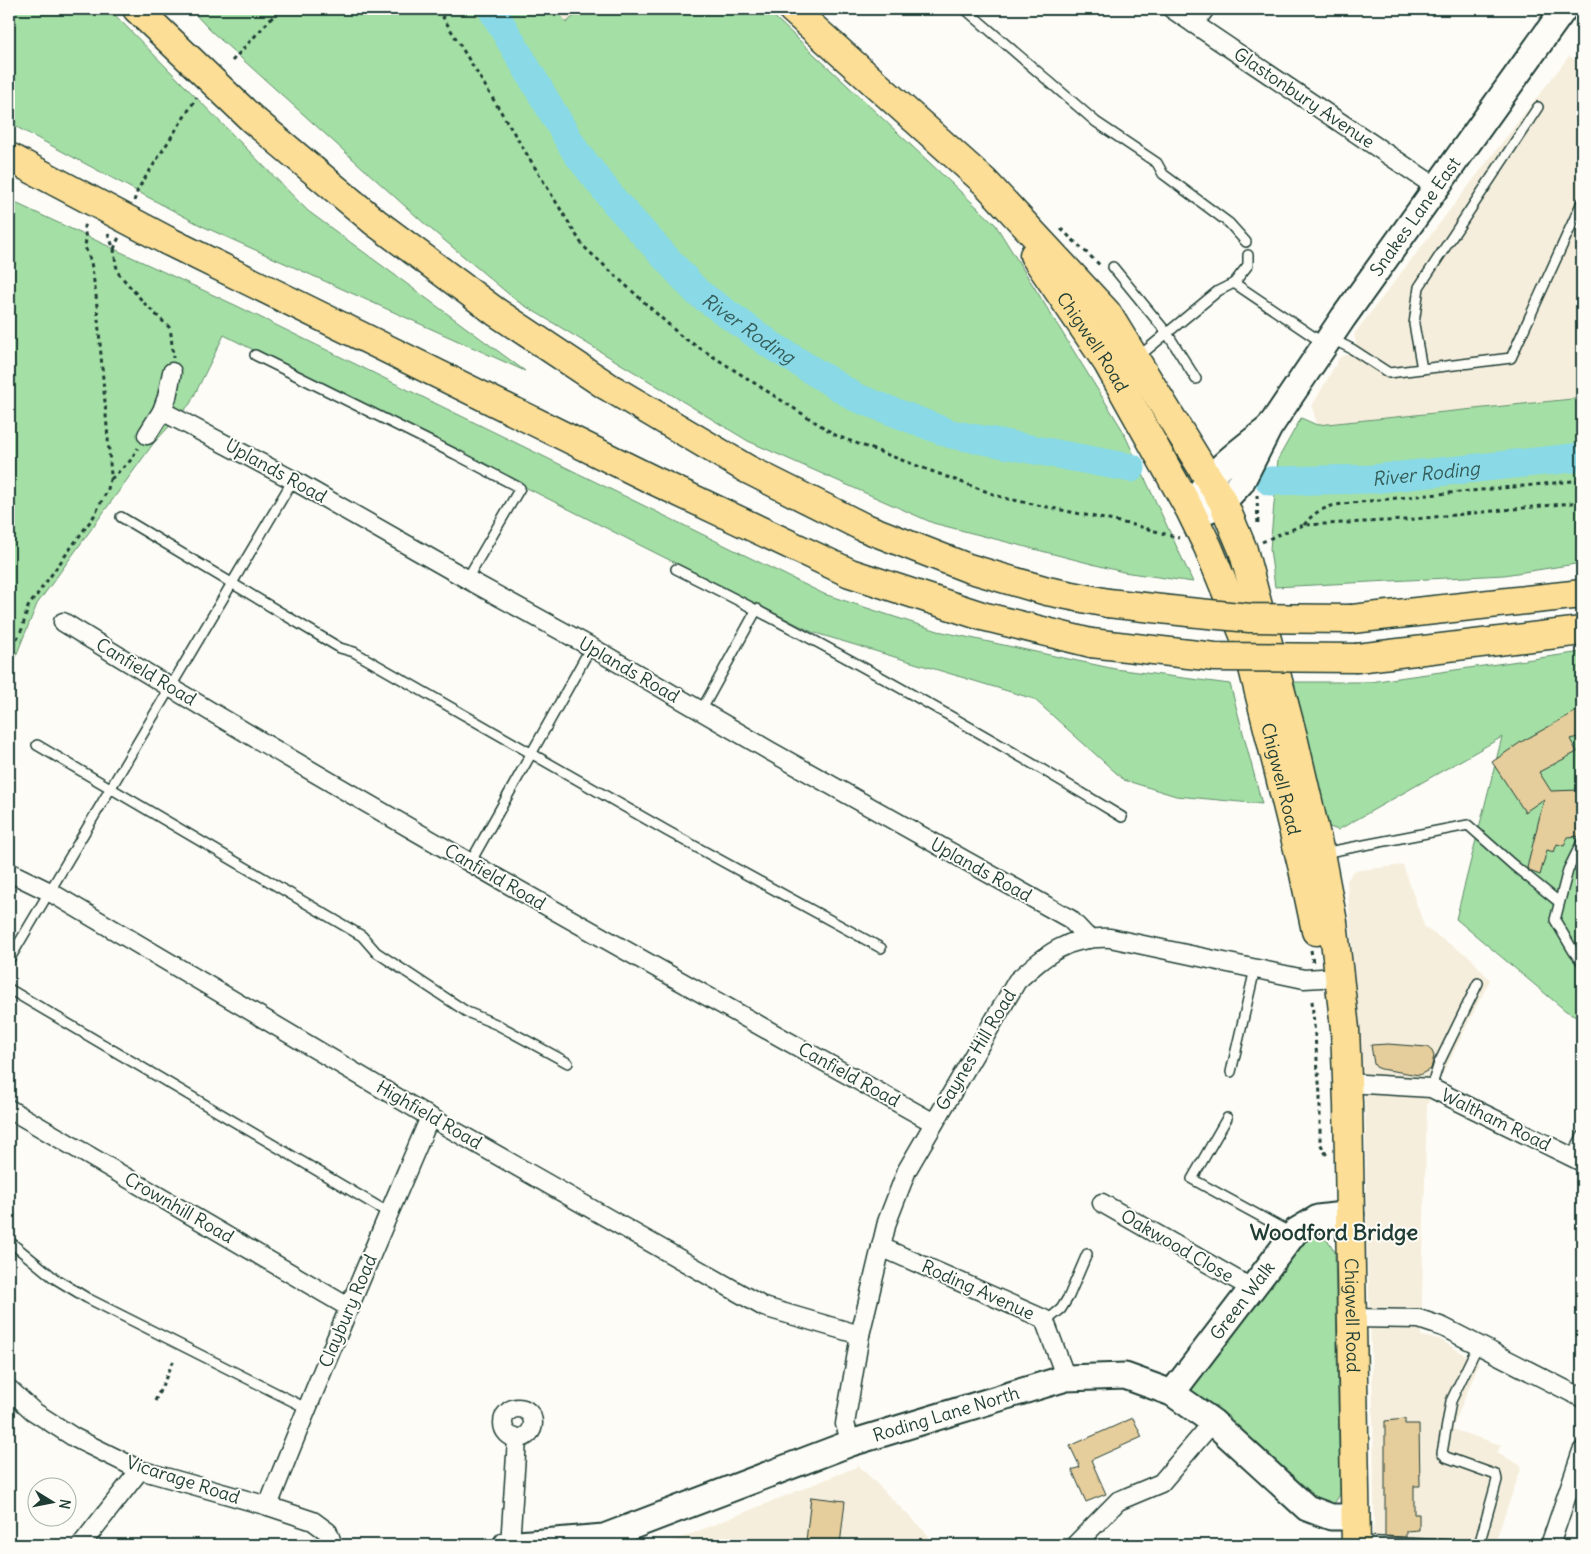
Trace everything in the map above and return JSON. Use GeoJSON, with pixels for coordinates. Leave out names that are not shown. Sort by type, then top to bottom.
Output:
{"type":"FeatureCollection","features":[{"type":"Feature","properties":{"kind":"main road"},"geometry":{"type":"LineString","coordinates":[[137,9],[252,119],[375,222],[496,312],[607,386],[747,469],[863,528],[968,568],[1047,591],[1108,603],[1250,618],[1352,619],[1582,594]]}},
{"type":"Feature","properties":{"kind":"main road","name":"Chigwell Road"},"geometry":{"type":"LineString","coordinates":[[792,9],[984,182],[1107,313],[1223,502],[1243,550],[1293,737],[1320,853],[1333,922],[1334,978]]}},
{"type":"Feature","properties":{"kind":"main road"},"geometry":{"type":"LineString","coordinates":[[9,157],[168,241],[653,480],[850,573],[982,616],[1091,644],[1215,657],[1358,658],[1582,631]]}},
{"type":"Feature","properties":{"kind":"main road","name":"Chigwell Road"},"geometry":{"type":"LineString","coordinates":[[984,182],[1107,362],[1190,510],[1208,547],[1246,640],[1303,869],[1316,899],[1334,978],[1345,1056],[1351,1214],[1356,1534]]}},
{"type":"Feature","properties":{"kind":"street","name":"Glastonbury Avenue"},"geometry":{"type":"LineString","coordinates":[[1172,9],[1436,187]]}},
{"type":"Feature","properties":{"kind":"street"},"geometry":{"type":"LineString","coordinates":[[1194,24],[1205,9]]}},
{"type":"Feature","properties":{"kind":"street","name":"Snakes Lane East"},"geometry":{"type":"LineString","coordinates":[[1223,502],[1241,484],[1269,428],[1328,341],[1564,9]]}},
{"type":"Feature","properties":{"kind":"street"},"geometry":{"type":"LineString","coordinates":[[147,435],[162,411],[167,398],[173,366]]}},
{"type":"Feature","properties":{"kind":"street","name":"Uplands Road"},"geometry":{"type":"LineString","coordinates":[[162,411],[293,480],[1070,919],[1089,939]]}},
{"type":"Feature","properties":{"kind":"street","name":"Snakes Lane East"},"geometry":{"type":"LineString","coordinates":[[1209,478],[1230,458],[1269,428]]}},
{"type":"Feature","properties":{"kind":"street"},"geometry":{"type":"LineString","coordinates":[[1209,478],[1197,494],[1190,510],[1208,510],[1223,502]]}},
{"type":"Feature","properties":{"kind":"street","name":"Canfield Road"},"geometry":{"type":"LineString","coordinates":[[63,622],[170,688],[470,863],[934,1123]]}},
{"type":"Feature","properties":{"kind":"street","name":"Highfield Road"},"geometry":{"type":"LineString","coordinates":[[9,872],[50,892],[430,1117],[764,1307],[860,1335]]}},
{"type":"Feature","properties":{"kind":"street","name":"Gaynes Hill Road"},"geometry":{"type":"LineString","coordinates":[[851,1443],[845,1424],[860,1335],[887,1222],[907,1170],[1017,981],[1057,948],[1089,939],[1110,938],[1304,979],[1334,978]]}},
{"type":"Feature","properties":{"kind":"street","name":"Waltham Road"},"geometry":{"type":"LineString","coordinates":[[1347,1083],[1431,1088],[1576,1160]]}},
{"type":"Feature","properties":{"kind":"street","name":"Crownhill Road"},"geometry":{"type":"LineString","coordinates":[[9,1108],[350,1308]]}},
{"type":"Feature","properties":{"kind":"street","name":"Claybury Road"},"geometry":{"type":"LineString","coordinates":[[268,1506],[306,1408],[430,1117]]}},
{"type":"Feature","properties":{"kind":"street","name":"Oakwood Close"},"geometry":{"type":"LineString","coordinates":[[1102,1203],[1253,1289]]}},
{"type":"Feature","properties":{"kind":"street","name":"Green Walk"},"geometry":{"type":"LineString","coordinates":[[1172,1393],[1294,1234],[1318,1218],[1351,1214]]}},
{"type":"Feature","properties":{"kind":"street","name":"Roding Avenue"},"geometry":{"type":"LineString","coordinates":[[881,1247],[1044,1318],[1066,1378]]}},
{"type":"Feature","properties":{"kind":"street"},"geometry":{"type":"LineString","coordinates":[[1352,1318],[1419,1318],[1443,1327],[1582,1398]]}},
{"type":"Feature","properties":{"kind":"street","name":"Roding Lane North"},"geometry":{"type":"LineString","coordinates":[[506,1545],[604,1537],[851,1443],[1066,1378],[1124,1376],[1172,1393],[1214,1422],[1307,1508],[1331,1516],[1356,1534]]}},
{"type":"Feature","properties":{"kind":"street","name":"Vicarage Road"},"geometry":{"type":"LineString","coordinates":[[9,1389],[33,1411],[75,1438],[140,1470],[268,1506],[313,1521],[328,1532],[333,1545]]}},
{"type":"Feature","properties":{"kind":"street"},"geometry":{"type":"LineString","coordinates":[[1075,1545],[1118,1501],[1161,1484],[1214,1422]]}},
{"type":"Feature","properties":{"kind":"street"},"geometry":{"type":"LineString","coordinates":[[510,1545],[517,1440]]}},
{"type":"Feature","properties":{"kind":"street"},"geometry":{"type":"LineString","coordinates":[[1550,1545],[1582,1451]]}},
{"type":"Feature","properties":{"kind":"street"},"geometry":{"type":"LineString","coordinates":[[82,1545],[140,1470]]}},
{"type":"Feature","properties":{"kind":"lane"},"geometry":{"type":"LineString","coordinates":[[965,9],[1096,122],[1157,163],[1163,174],[1229,223],[1246,242]]}},
{"type":"Feature","properties":{"kind":"lane"},"geometry":{"type":"LineString","coordinates":[[1422,369],[1414,324],[1419,287],[1538,107]]}},
{"type":"Feature","properties":{"kind":"lane"},"geometry":{"type":"LineString","coordinates":[[1234,283],[1328,341],[1352,349],[1389,373],[1511,358],[1582,202]]}},
{"type":"Feature","properties":{"kind":"lane"},"geometry":{"type":"LineString","coordinates":[[1136,359],[1218,292],[1234,283],[1248,265],[1248,255]]}},
{"type":"Feature","properties":{"kind":"lane"},"geometry":{"type":"LineString","coordinates":[[1113,267],[1167,332],[1196,379]]}},
{"type":"Feature","properties":{"kind":"lane"},"geometry":{"type":"LineString","coordinates":[[255,355],[520,488],[467,580]]}},
{"type":"Feature","properties":{"kind":"lane"},"geometry":{"type":"LineString","coordinates":[[9,960],[112,789],[293,480]]}},
{"type":"Feature","properties":{"kind":"lane"},"geometry":{"type":"LineString","coordinates":[[121,517],[340,648],[354,652],[667,831],[881,948]]}},
{"type":"Feature","properties":{"kind":"lane"},"geometry":{"type":"LineString","coordinates":[[676,569],[757,609],[923,699],[1122,817]]}},
{"type":"Feature","properties":{"kind":"lane"},"geometry":{"type":"LineString","coordinates":[[701,712],[757,609]]}},
{"type":"Feature","properties":{"kind":"lane"},"geometry":{"type":"LineString","coordinates":[[470,863],[591,647]]}},
{"type":"Feature","properties":{"kind":"lane"},"geometry":{"type":"LineString","coordinates":[[37,745],[362,936],[376,952],[468,1012],[498,1025],[568,1063]]}},
{"type":"Feature","properties":{"kind":"lane"},"geometry":{"type":"LineString","coordinates":[[1316,899],[1313,854],[1468,825],[1512,864],[1560,902]]}},
{"type":"Feature","properties":{"kind":"lane"},"geometry":{"type":"LineString","coordinates":[[1582,842],[1568,870],[1555,920],[1582,962]]}},
{"type":"Feature","properties":{"kind":"lane"},"geometry":{"type":"LineString","coordinates":[[1231,1072],[1255,969]]}},
{"type":"Feature","properties":{"kind":"lane"},"geometry":{"type":"LineString","coordinates":[[1431,1088],[1439,1063],[1478,983]]}},
{"type":"Feature","properties":{"kind":"lane"},"geometry":{"type":"LineString","coordinates":[[9,989],[389,1213]]}},
{"type":"Feature","properties":{"kind":"lane"},"geometry":{"type":"LineString","coordinates":[[1227,1118],[1192,1179],[1294,1234]]}},
{"type":"Feature","properties":{"kind":"lane"},"geometry":{"type":"LineString","coordinates":[[1576,1160],[1582,1136]]}},
{"type":"Feature","properties":{"kind":"lane"},"geometry":{"type":"LineString","coordinates":[[9,1241],[54,1278],[87,1298],[306,1408]]}},
{"type":"Feature","properties":{"kind":"lane"},"geometry":{"type":"LineString","coordinates":[[1045,1322],[1061,1309],[1087,1254]]}},
{"type":"Feature","properties":{"kind":"lane"},"geometry":{"type":"LineString","coordinates":[[1478,1345],[1451,1401],[1442,1453],[1446,1457],[1496,1475],[1497,1480],[1479,1545]]}},
{"type":"Feature","properties":{"kind":"lane"},"geometry":{"type":"LineString","coordinates":[[1356,1534],[1447,1545]]}},
{"type":"Feature","properties":{"kind":"path"},"geometry":{"type":"LineString","coordinates":[[232,61],[282,9]]}},
{"type":"Feature","properties":{"kind":"path"},"geometry":{"type":"LineString","coordinates":[[438,9],[583,246],[680,336],[837,436],[1004,498],[1138,526],[1182,538]]}},
{"type":"Feature","properties":{"kind":"path"},"geometry":{"type":"LineString","coordinates":[[131,206],[138,190],[197,97]]}},
{"type":"Feature","properties":{"kind":"path"},"geometry":{"type":"LineString","coordinates":[[9,653],[22,629],[28,607],[94,516],[108,489],[110,475],[107,426],[96,295],[91,262],[85,247],[84,227],[87,213]]}},
{"type":"Feature","properties":{"kind":"path"},"geometry":{"type":"LineString","coordinates":[[121,232],[114,249],[119,274],[169,327],[173,366]]}},
{"type":"Feature","properties":{"kind":"path"},"geometry":{"type":"LineString","coordinates":[[109,480],[130,461],[147,435]]}},
{"type":"Feature","properties":{"kind":"path"},"geometry":{"type":"LineString","coordinates":[[1304,525],[1313,514],[1335,505],[1582,480]]}},
{"type":"Feature","properties":{"kind":"path"},"geometry":{"type":"LineString","coordinates":[[1257,493],[1258,544]]}},
{"type":"Feature","properties":{"kind":"path"},"geometry":{"type":"LineString","coordinates":[[1265,540],[1304,525],[1405,520],[1582,502]]}},
{"type":"Feature","properties":{"kind":"path"},"geometry":{"type":"LineString","coordinates":[[1312,1001],[1320,1094],[1320,1143],[1332,1163]]}},
{"type":"Feature","properties":{"kind":"path"},"geometry":{"type":"LineString","coordinates":[[155,1401],[175,1358]]}},
{"type":"Feature","properties":{"kind":"shaded area"},"geometry":{"type":"Polygon","coordinates":[[[556,9],[582,9],[566,23],[556,9]]]}},
{"type":"Feature","properties":{"kind":"shaded area"},"geometry":{"type":"Polygon","coordinates":[[[1569,56],[1582,64],[1582,398],[1317,425],[1312,406],[1340,357],[1349,354],[1356,344],[1354,334],[1569,56]]]}},
{"type":"Feature","properties":{"kind":"shaded area"},"geometry":{"type":"Polygon","coordinates":[[[1403,865],[1425,928],[1470,957],[1490,980],[1427,1105],[1421,1336],[1439,1339],[1479,1363],[1452,1429],[1501,1445],[1497,1453],[1522,1466],[1494,1545],[1372,1545],[1374,1520],[1373,1404],[1367,1241],[1365,1105],[1347,881],[1353,871],[1403,865]]]}},
{"type":"Feature","properties":{"kind":"shaded area"},"geometry":{"type":"Polygon","coordinates":[[[859,1466],[929,1536],[918,1545],[669,1545],[671,1542],[859,1466]]]}},
{"type":"Feature","properties":{"kind":"green space"},"geometry":{"type":"Polygon","coordinates":[[[9,9],[109,9],[308,211],[525,371],[202,226],[9,123],[9,9]]]}},
{"type":"Feature","properties":{"kind":"green space"},"geometry":{"type":"Polygon","coordinates":[[[190,9],[556,9],[566,23],[582,9],[766,9],[995,224],[1122,429],[1193,582],[1123,572],[933,523],[748,441],[517,301],[426,225],[211,31],[190,9]]]}},
{"type":"Feature","properties":{"kind":"green space"},"geometry":{"type":"Polygon","coordinates":[[[9,200],[237,306],[824,594],[938,631],[1115,669],[1230,684],[1262,804],[1176,796],[1124,780],[1034,699],[812,632],[224,335],[190,404],[153,444],[37,604],[9,673],[9,200]]]}},
{"type":"Feature","properties":{"kind":"green space"},"geometry":{"type":"Polygon","coordinates":[[[1582,398],[1582,563],[1504,575],[1275,587],[1270,549],[1278,459],[1301,418],[1317,425],[1582,398]]]}},
{"type":"Feature","properties":{"kind":"green space"},"geometry":{"type":"Polygon","coordinates":[[[1582,652],[1582,1019],[1566,1011],[1456,919],[1502,737],[1338,830],[1324,825],[1291,682],[1370,682],[1582,652]]]}},
{"type":"Feature","properties":{"kind":"green space"},"geometry":{"type":"Polygon","coordinates":[[[1322,1237],[1329,1242],[1335,1252],[1340,1494],[1333,1504],[1323,1508],[1216,1419],[1187,1388],[1301,1245],[1310,1238],[1322,1237]]]}},
{"type":"Feature","properties":{"kind":"building"},"geometry":{"type":"Polygon","coordinates":[[[1582,708],[1582,736],[1570,739],[1577,752],[1539,772],[1551,791],[1580,790],[1582,836],[1567,837],[1564,846],[1557,844],[1554,852],[1547,850],[1540,875],[1527,868],[1544,799],[1525,812],[1492,762],[1521,742],[1582,708]]]}},
{"type":"Feature","properties":{"kind":"building"},"geometry":{"type":"Polygon","coordinates":[[[1388,1044],[1427,1047],[1434,1056],[1431,1069],[1419,1075],[1376,1067],[1371,1045],[1388,1044]]]}},
{"type":"Feature","properties":{"kind":"building"},"geometry":{"type":"Polygon","coordinates":[[[1133,1418],[1142,1437],[1091,1460],[1106,1494],[1086,1502],[1072,1470],[1080,1467],[1070,1446],[1133,1418]]]}},
{"type":"Feature","properties":{"kind":"building"},"geometry":{"type":"Polygon","coordinates":[[[1405,1419],[1405,1424],[1419,1424],[1420,1486],[1414,1486],[1414,1514],[1419,1514],[1419,1530],[1406,1531],[1406,1537],[1385,1536],[1385,1421],[1405,1419]]]}},
{"type":"Feature","properties":{"kind":"building"},"geometry":{"type":"Polygon","coordinates":[[[811,1497],[845,1501],[840,1545],[806,1541],[811,1497]]]}},
{"type":"Feature","properties":{"kind":"waterway","name":"River Roding"},"geometry":{"type":"LineString","coordinates":[[492,9],[576,152],[615,202],[697,292],[771,345],[855,397],[951,434],[1131,468]]}},
{"type":"Feature","properties":{"kind":"waterway","name":"River Roding"},"geometry":{"type":"LineString","coordinates":[[1270,481],[1372,479],[1582,457]]}},
{"type":"Feature","properties":{"kind":"district","name":"Woodford Bridge"},"geometry":{"type":"Point","coordinates":[1334,1232]}}]}
